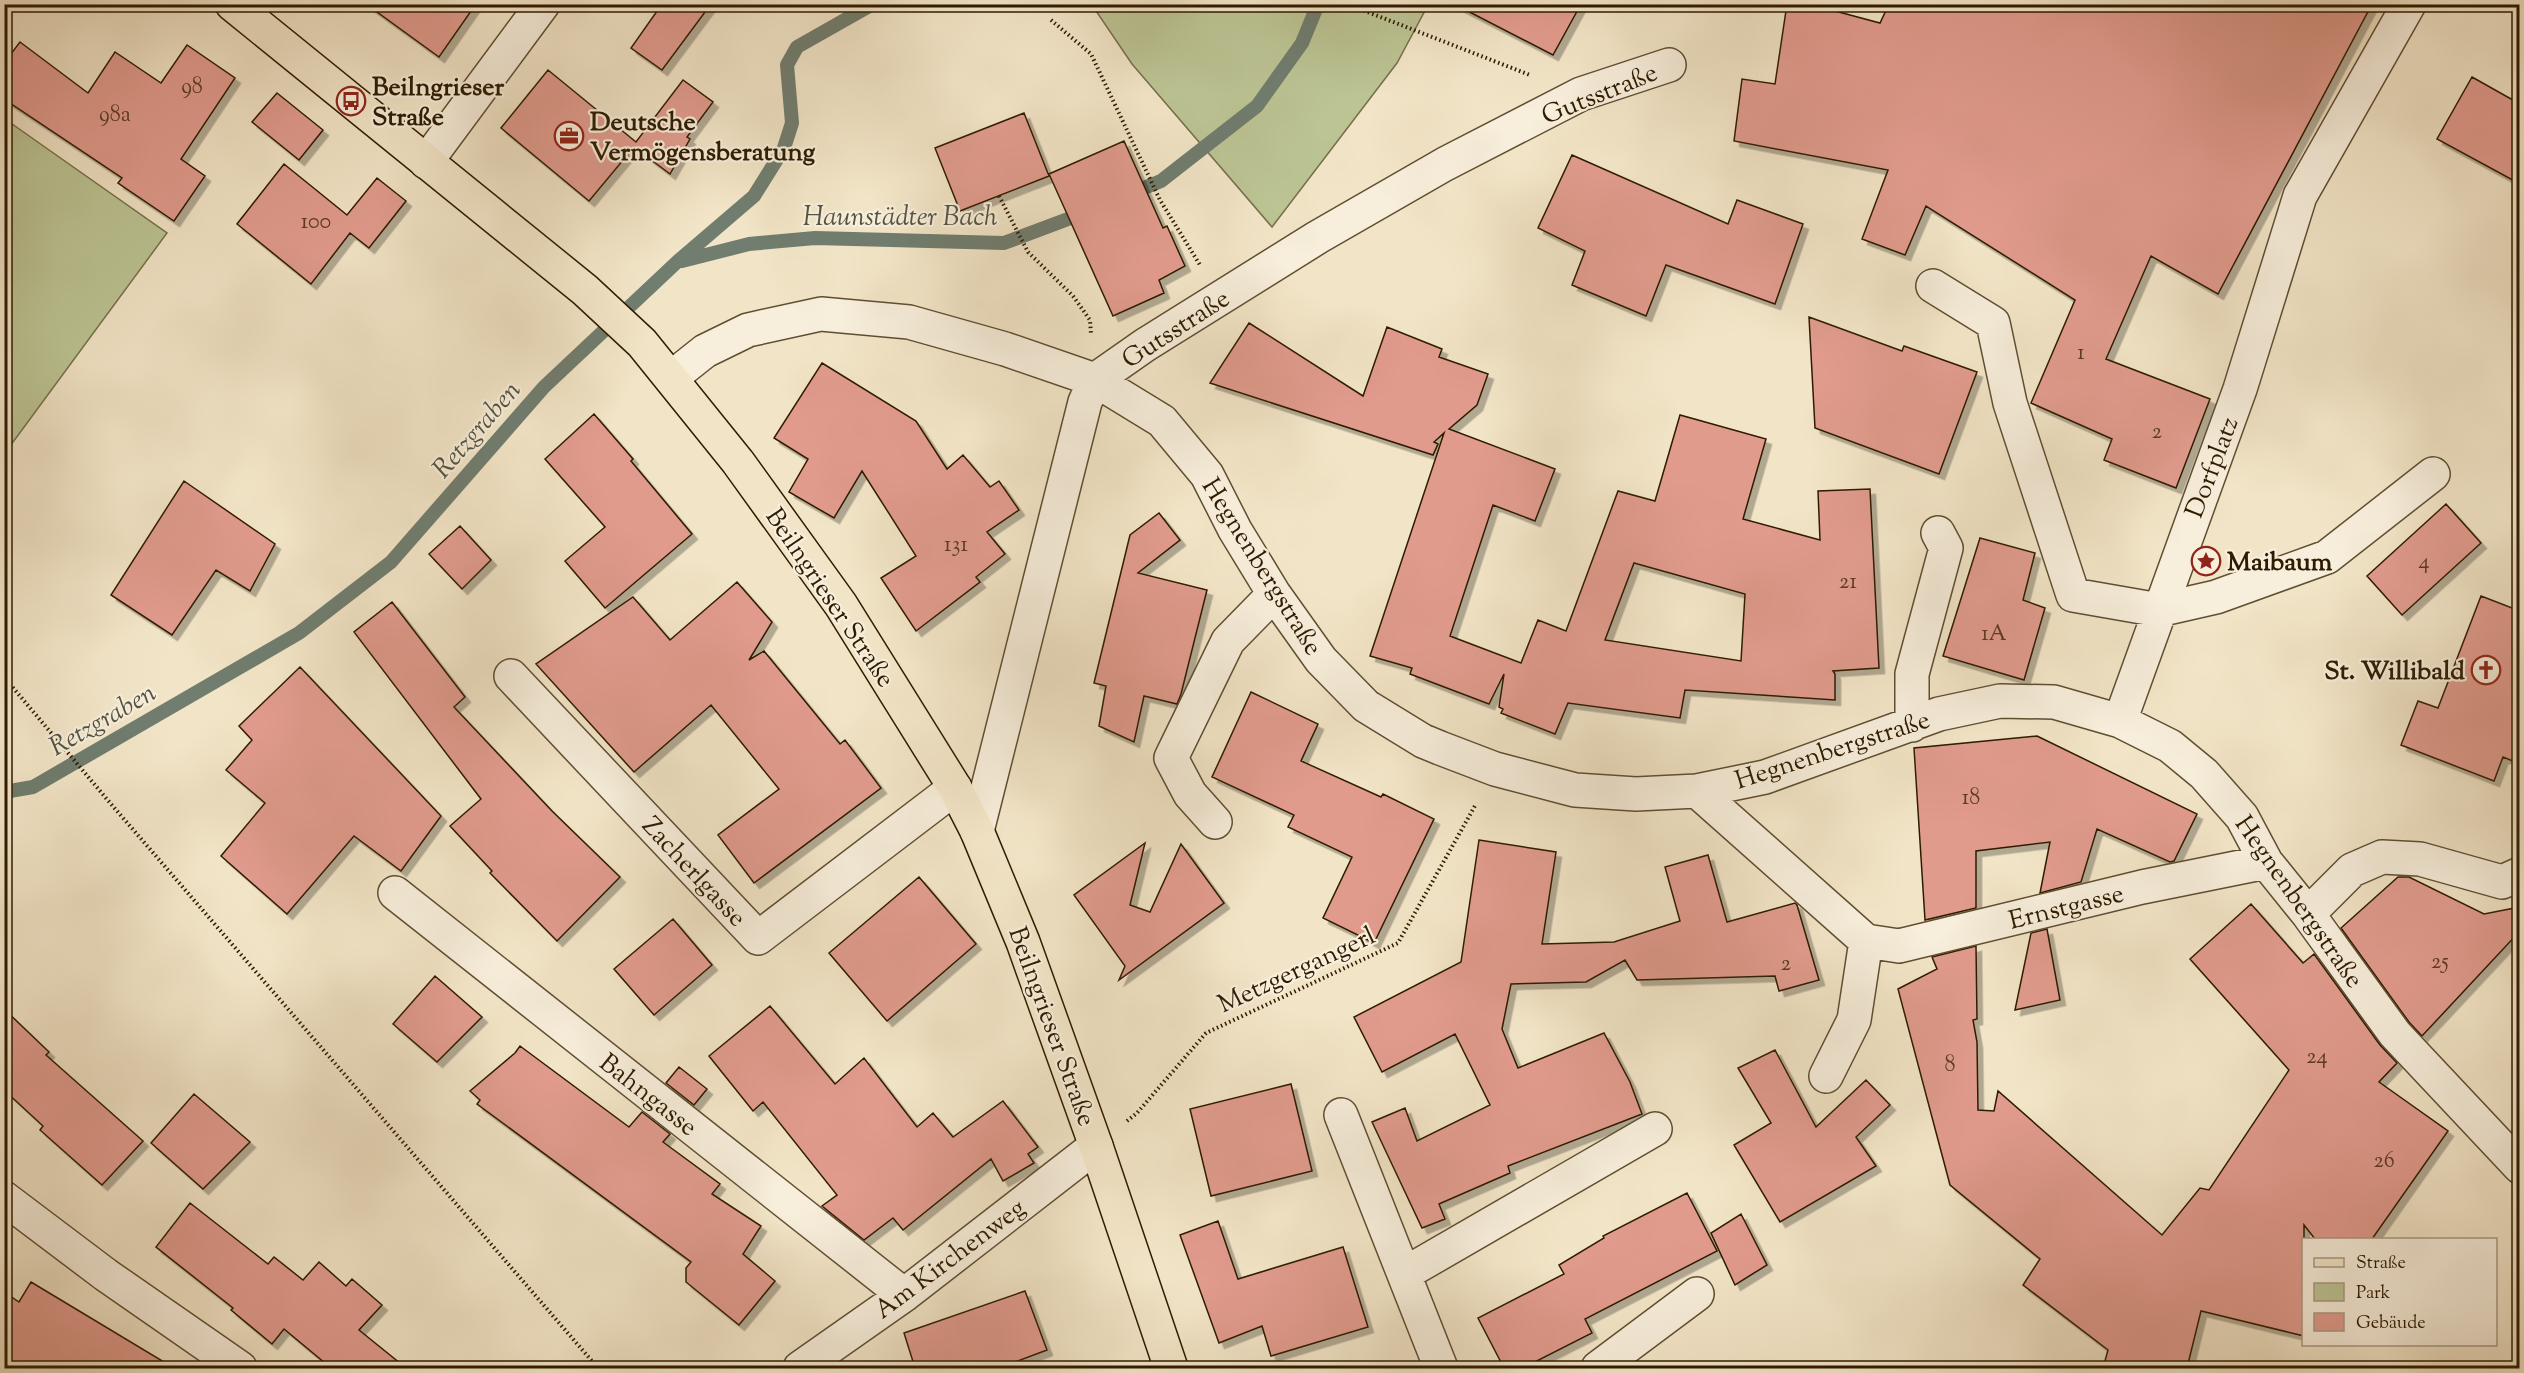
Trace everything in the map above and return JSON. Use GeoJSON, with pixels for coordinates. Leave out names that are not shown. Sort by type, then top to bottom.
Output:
{"type":"FeatureCollection","features":[{"type":"Feature","properties":{"kind":"main road","name":"Beilngrieser Straße"},"geometry":{"type":"LineString","coordinates":[[232,4],[585,290],[642,343],[738,462],[841,605],[955,788],[977,831],[1023,942],[1096,1146],[1171,1368]]}},
{"type":"Feature","properties":{"kind":"street"},"geometry":{"type":"LineString","coordinates":[[426,162],[543,4]]}},
{"type":"Feature","properties":{"kind":"street","name":"Dorfplatz"},"geometry":{"type":"LineString","coordinates":[[2120,721],[2250,359],[2300,196],[2409,4]]}},
{"type":"Feature","properties":{"kind":"street","name":"Gutsstraße"},"geometry":{"type":"LineString","coordinates":[[977,831],[1085,402],[1095,380],[1144,345],[1445,164],[1581,94],[1669,65]]}},
{"type":"Feature","properties":{"kind":"street"},"geometry":{"type":"LineString","coordinates":[[1933,286],[1993,323],[2010,403],[2073,595],[2159,610],[2216,597],[2327,557],[2433,474]]}},
{"type":"Feature","properties":{"kind":"street","name":"Hegnenbergstraße"},"geometry":{"type":"LineString","coordinates":[[671,378],[705,351],[748,330],[821,314],[909,322],[1005,349],[1095,380],[1162,421],[1207,475],[1235,530],[1274,594],[1321,660],[1366,706],[1424,741],[1495,770],[1575,790],[1636,794],[1698,791],[1765,777],[1939,714],[2000,701],[2054,702],[2120,721],[2170,746],[2204,774],[2242,818],[2266,862],[2308,914],[2396,1034],[2520,1167]]}},
{"type":"Feature","properties":{"kind":"street"},"geometry":{"type":"LineString","coordinates":[[1912,724],[1912,674],[1946,548],[1938,533]]}},
{"type":"Feature","properties":{"kind":"street"},"geometry":{"type":"LineString","coordinates":[[1215,822],[1190,794],[1171,758],[1228,641],[1274,594]]}},
{"type":"Feature","properties":{"kind":"street","name":"Zacherlgasse"},"geometry":{"type":"LineString","coordinates":[[511,676],[758,938],[955,788]]}},
{"type":"Feature","properties":{"kind":"street"},"geometry":{"type":"LineString","coordinates":[[1698,791],[1866,941],[1854,1020],[1826,1076]]}},
{"type":"Feature","properties":{"kind":"street"},"geometry":{"type":"LineString","coordinates":[[2308,914],[2352,870],[2382,857],[2420,859],[2502,882],[2520,874]]}},
{"type":"Feature","properties":{"kind":"street","name":"Ernstgasse"},"geometry":{"type":"LineString","coordinates":[[1866,941],[1899,946],[2142,887],[2266,862]]}},
{"type":"Feature","properties":{"kind":"street","name":"Bahngasse"},"geometry":{"type":"LineString","coordinates":[[395,893],[904,1295]]}},
{"type":"Feature","properties":{"kind":"street"},"geometry":{"type":"LineString","coordinates":[[1341,1115],[1441,1368]]}},
{"type":"Feature","properties":{"kind":"street"},"geometry":{"type":"LineString","coordinates":[[1404,1274],[1655,1128]]}},
{"type":"Feature","properties":{"kind":"street","name":"Am Kirchenweg"},"geometry":{"type":"LineString","coordinates":[[800,1368],[904,1295],[1096,1146]]}},
{"type":"Feature","properties":{"kind":"street"},"geometry":{"type":"LineString","coordinates":[[4,1198],[106,1275],[240,1368]]}},
{"type":"Feature","properties":{"kind":"street"},"geometry":{"type":"LineString","coordinates":[[1598,1368],[1697,1294]]}},
{"type":"Feature","properties":{"kind":"path"},"geometry":{"type":"LineString","coordinates":[[1347,4],[1581,94]]}},
{"type":"Feature","properties":{"kind":"path"},"geometry":{"type":"LineString","coordinates":[[1050,20],[1090,54],[1160,200],[1180,235],[1222,297]]}},
{"type":"Feature","properties":{"kind":"path"},"geometry":{"type":"LineString","coordinates":[[999,196],[1028,252],[1073,296],[1090,320],[1095,380]]}},
{"type":"Feature","properties":{"kind":"path"},"geometry":{"type":"LineString","coordinates":[[4,677],[598,1368]]}},
{"type":"Feature","properties":{"kind":"path","name":"Metzgergangerl"},"geometry":{"type":"LineString","coordinates":[[1096,1146],[1137,1113],[1206,1032],[1398,943],[1495,770]]}},
{"type":"Feature","properties":{"kind":"green space"},"geometry":{"type":"Polygon","coordinates":[[[1092,5],[1428,5],[1397,63],[1272,227],[1132,64],[1092,5]]]}},
{"type":"Feature","properties":{"kind":"green space"},"geometry":{"type":"Polygon","coordinates":[[[5,119],[167,233],[5,453],[5,119]]]}},
{"type":"Feature","properties":{"kind":"building"},"geometry":{"type":"Polygon","coordinates":[[[366,4],[476,4],[439,57],[366,4]]]}},
{"type":"Feature","properties":{"kind":"building"},"geometry":{"type":"Polygon","coordinates":[[[662,4],[711,4],[662,70],[631,48],[662,4]]]}},
{"type":"Feature","properties":{"kind":"building"},"geometry":{"type":"Polygon","coordinates":[[[1454,4],[1581,4],[1553,55],[1454,4]]]}},
{"type":"Feature","properties":{"kind":"building"},"geometry":{"type":"Polygon","coordinates":[[[1787,4],[1809,4],[1880,23],[1889,4],[2372,4],[2218,294],[2151,256],[2106,359],[2210,399],[2176,488],[2104,460],[2112,439],[2031,403],[2075,300],[1926,206],[1905,255],[1862,239],[1888,170],[1734,141],[1742,79],[1775,84],[1787,4]]]}},
{"type":"Feature","properties":{"kind":"building"},"geometry":{"type":"Polygon","coordinates":[[[20,42],[88,93],[115,52],[161,83],[187,45],[235,78],[181,159],[205,176],[174,221],[118,183],[122,178],[4,99],[4,63],[20,42]]]}},
{"type":"Feature","properties":{"kind":"building","name":"Deutsche Vermögensberatung"},"geometry":{"type":"Polygon","coordinates":[[[548,70],[636,142],[683,80],[713,102],[687,137],[690,139],[670,174],[634,147],[589,201],[501,128],[548,70]]]}},
{"type":"Feature","properties":{"kind":"building"},"geometry":{"type":"Polygon","coordinates":[[[2472,77],[2520,104],[2520,184],[2437,139],[2472,77]]]}},
{"type":"Feature","properties":{"kind":"building"},"geometry":{"type":"Polygon","coordinates":[[[277,93],[323,130],[299,160],[252,122],[277,93]]]}},
{"type":"Feature","properties":{"kind":"building"},"geometry":{"type":"Polygon","coordinates":[[[1024,113],[1049,176],[960,211],[935,148],[1024,113]]]}},
{"type":"Feature","properties":{"kind":"building"},"geometry":{"type":"Polygon","coordinates":[[[1124,141],[1163,228],[1167,226],[1185,266],[1159,280],[1164,293],[1113,316],[1049,174],[1124,141]]]}},
{"type":"Feature","properties":{"kind":"building"},"geometry":{"type":"Polygon","coordinates":[[[1572,155],[1728,224],[1737,200],[1803,224],[1775,304],[1666,265],[1646,316],[1572,285],[1585,251],[1538,228],[1572,155]]]}},
{"type":"Feature","properties":{"kind":"building"},"geometry":{"type":"Polygon","coordinates":[[[284,164],[347,215],[377,178],[406,201],[369,248],[350,233],[311,284],[237,224],[284,164]]]}},
{"type":"Feature","properties":{"kind":"building"},"geometry":{"type":"Polygon","coordinates":[[[1809,317],[1902,351],[1904,346],[1977,372],[1939,474],[1815,428],[1809,317]]]}},
{"type":"Feature","properties":{"kind":"building"},"geometry":{"type":"Polygon","coordinates":[[[1249,323],[1363,396],[1387,327],[1442,349],[1439,357],[1488,374],[1477,405],[1449,429],[1555,469],[1535,521],[1493,505],[1450,636],[1521,663],[1538,620],[1566,631],[1618,491],[1655,501],[1680,415],[1766,439],[1743,519],[1820,540],[1818,491],[1870,489],[1879,668],[1833,671],[1835,700],[1685,690],[1680,718],[1568,703],[1555,734],[1501,713],[1503,709],[1499,707],[1504,674],[1489,704],[1410,674],[1412,668],[1370,656],[1444,433],[1434,442],[1438,444],[1433,455],[1210,383],[1249,323]],[[1634,563],[1605,640],[1741,661],[1745,594],[1634,563]]]}},
{"type":"Feature","properties":{"kind":"building"},"geometry":{"type":"Polygon","coordinates":[[[822,363],[916,421],[947,469],[963,455],[990,487],[999,481],[1019,510],[987,532],[1005,554],[976,577],[980,582],[916,631],[881,578],[916,556],[862,471],[834,518],[789,492],[808,459],[774,438],[822,363]]]}},
{"type":"Feature","properties":{"kind":"building"},"geometry":{"type":"Polygon","coordinates":[[[594,414],[692,534],[605,608],[565,561],[605,527],[545,459],[594,414]]]}},
{"type":"Feature","properties":{"kind":"building"},"geometry":{"type":"Polygon","coordinates":[[[184,481],[275,544],[250,591],[216,570],[172,635],[111,595],[184,481]]]}},
{"type":"Feature","properties":{"kind":"building"},"geometry":{"type":"Polygon","coordinates":[[[2446,504],[2481,543],[2402,615],[2367,576],[2446,504]]]}},
{"type":"Feature","properties":{"kind":"building"},"geometry":{"type":"Polygon","coordinates":[[[1159,513],[1180,540],[1138,573],[1207,590],[1177,704],[1144,696],[1134,742],[1099,726],[1106,686],[1094,683],[1130,535],[1159,513]]]}},
{"type":"Feature","properties":{"kind":"building"},"geometry":{"type":"Polygon","coordinates":[[[460,526],[491,560],[462,589],[429,554],[460,526]]]}},
{"type":"Feature","properties":{"kind":"building"},"geometry":{"type":"Polygon","coordinates":[[[1980,538],[2035,553],[2023,600],[2045,608],[2024,680],[1943,656],[1980,538]]]}},
{"type":"Feature","properties":{"kind":"building"},"geometry":{"type":"Polygon","coordinates":[[[737,582],[772,622],[749,660],[764,651],[840,744],[845,740],[881,788],[754,883],[718,835],[779,789],[711,705],[634,772],[536,664],[633,597],[670,640],[737,582]]]}},
{"type":"Feature","properties":{"kind":"building","name":"St. Willibald"},"geometry":{"type":"Polygon","coordinates":[[[2481,596],[2520,611],[2520,764],[2503,757],[2494,781],[2401,745],[2418,701],[2438,708],[2481,596]]]}},
{"type":"Feature","properties":{"kind":"building"},"geometry":{"type":"Polygon","coordinates":[[[392,602],[465,697],[454,707],[552,811],[620,877],[557,941],[490,873],[492,871],[450,826],[481,799],[354,632],[392,602]]]}},
{"type":"Feature","properties":{"kind":"building"},"geometry":{"type":"Polygon","coordinates":[[[300,667],[441,816],[401,871],[354,836],[287,914],[221,856],[265,803],[226,770],[252,740],[239,726],[300,667]]]}},
{"type":"Feature","properties":{"kind":"building"},"geometry":{"type":"Polygon","coordinates":[[[1251,692],[1318,724],[1301,761],[1381,797],[1383,794],[1434,819],[1374,943],[1323,918],[1352,857],[1288,827],[1294,815],[1212,777],[1251,692]]]}},
{"type":"Feature","properties":{"kind":"building"},"geometry":{"type":"Polygon","coordinates":[[[2037,736],[2197,814],[2174,861],[2170,862],[2097,829],[2081,882],[2040,893],[2050,842],[1976,851],[1976,908],[1925,920],[1914,748],[2037,736]]]}},
{"type":"Feature","properties":{"kind":"building"},"geometry":{"type":"Polygon","coordinates":[[[1479,840],[1556,852],[1542,944],[1614,942],[1680,921],[1665,867],[1708,855],[1727,922],[1795,903],[1797,905],[1819,980],[1779,991],[1775,976],[1637,980],[1625,960],[1586,982],[1511,984],[1502,1029],[1518,1068],[1604,1033],[1630,1082],[1642,1114],[1508,1166],[1510,1173],[1439,1204],[1445,1219],[1422,1228],[1372,1122],[1405,1108],[1417,1141],[1490,1105],[1455,1034],[1382,1072],[1354,1017],[1461,962],[1479,840]]]}},
{"type":"Feature","properties":{"kind":"building"},"geometry":{"type":"Polygon","coordinates":[[[1145,843],[1130,905],[1150,912],[1181,844],[1224,903],[1119,980],[1125,966],[1074,895],[1145,843]]]}},
{"type":"Feature","properties":{"kind":"building"},"geometry":{"type":"Polygon","coordinates":[[[919,877],[976,944],[887,1021],[829,953],[919,877]]]}},
{"type":"Feature","properties":{"kind":"building"},"geometry":{"type":"Polygon","coordinates":[[[2398,877],[2409,877],[2484,914],[2520,907],[2520,931],[2422,1036],[2409,1022],[2341,928],[2398,877]]]}},
{"type":"Feature","properties":{"kind":"building"},"geometry":{"type":"Polygon","coordinates":[[[2251,904],[2303,963],[2314,954],[2380,1045],[2397,1063],[2379,1082],[2448,1131],[2373,1238],[2314,1238],[2304,1225],[2302,1336],[2201,1311],[2187,1368],[2103,1368],[2108,1350],[2023,1285],[2040,1259],[1950,1185],[1898,989],[1937,969],[1932,957],[1976,946],[1977,1019],[1973,1020],[1977,1042],[1978,1110],[1994,1111],[1998,1091],[2162,1235],[2200,1188],[2209,1190],[2289,1070],[2190,959],[2251,904]]]}},
{"type":"Feature","properties":{"kind":"building"},"geometry":{"type":"Polygon","coordinates":[[[673,919],[712,965],[654,1015],[614,969],[673,919]]]}},
{"type":"Feature","properties":{"kind":"building"},"geometry":{"type":"Polygon","coordinates":[[[2047,929],[2060,1000],[2015,1010],[2031,933],[2047,929]]]}},
{"type":"Feature","properties":{"kind":"building"},"geometry":{"type":"Polygon","coordinates":[[[435,976],[482,1017],[437,1062],[393,1024],[435,976]]]}},
{"type":"Feature","properties":{"kind":"building"},"geometry":{"type":"Polygon","coordinates":[[[770,1006],[835,1084],[864,1058],[917,1127],[933,1113],[953,1137],[1003,1101],[1038,1147],[1028,1154],[1034,1163],[1003,1181],[991,1159],[903,1230],[893,1218],[864,1240],[822,1206],[837,1195],[763,1102],[753,1111],[709,1056],[770,1006]]]}},
{"type":"Feature","properties":{"kind":"building"},"geometry":{"type":"Polygon","coordinates":[[[4,1009],[49,1052],[46,1055],[143,1141],[102,1185],[40,1130],[43,1126],[4,1090],[4,1009]]]}},
{"type":"Feature","properties":{"kind":"building"},"geometry":{"type":"Polygon","coordinates":[[[520,1046],[629,1127],[642,1112],[670,1134],[663,1142],[720,1184],[712,1194],[761,1226],[743,1254],[775,1281],[739,1325],[686,1282],[686,1268],[691,1262],[477,1104],[480,1100],[470,1091],[515,1053],[520,1046]]]}},
{"type":"Feature","properties":{"kind":"building"},"geometry":{"type":"Polygon","coordinates":[[[1775,1050],[1816,1127],[1866,1080],[1890,1105],[1856,1137],[1876,1166],[1780,1222],[1734,1145],[1771,1123],[1738,1068],[1775,1050]]]}},
{"type":"Feature","properties":{"kind":"building"},"geometry":{"type":"Polygon","coordinates":[[[679,1067],[707,1089],[694,1105],[666,1083],[679,1067]]]}},
{"type":"Feature","properties":{"kind":"building"},"geometry":{"type":"Polygon","coordinates":[[[1291,1084],[1312,1171],[1211,1196],[1190,1109],[1291,1084]]]}},
{"type":"Feature","properties":{"kind":"building"},"geometry":{"type":"Polygon","coordinates":[[[194,1094],[250,1142],[203,1189],[151,1143],[194,1094]]]}},
{"type":"Feature","properties":{"kind":"building"},"geometry":{"type":"Polygon","coordinates":[[[1687,1193],[1717,1251],[1585,1319],[1592,1333],[1523,1368],[1504,1368],[1478,1318],[1564,1274],[1559,1265],[1604,1238],[1603,1236],[1687,1193]]]}},
{"type":"Feature","properties":{"kind":"building"},"geometry":{"type":"Polygon","coordinates":[[[190,1203],[268,1264],[274,1257],[303,1280],[319,1262],[346,1286],[352,1279],[382,1305],[359,1330],[406,1368],[331,1368],[284,1329],[272,1344],[231,1310],[233,1308],[156,1247],[190,1203]]]}},
{"type":"Feature","properties":{"kind":"building"},"geometry":{"type":"Polygon","coordinates":[[[1741,1214],[1767,1265],[1735,1285],[1711,1233],[1741,1214]]]}},
{"type":"Feature","properties":{"kind":"building"},"geometry":{"type":"Polygon","coordinates":[[[1218,1221],[1238,1279],[1343,1247],[1368,1327],[1271,1356],[1262,1326],[1219,1343],[1180,1235],[1218,1221]]]}},
{"type":"Feature","properties":{"kind":"building"},"geometry":{"type":"Polygon","coordinates":[[[31,1282],[174,1368],[4,1368],[4,1292],[19,1302],[31,1282]]]}},
{"type":"Feature","properties":{"kind":"building"},"geometry":{"type":"Polygon","coordinates":[[[1025,1291],[1047,1350],[999,1368],[915,1368],[904,1333],[1025,1291]]]}},
{"type":"Feature","properties":{"kind":"waterway","name":"Retzgraben"},"geometry":{"type":"LineString","coordinates":[[4,792],[33,787],[299,633],[391,562],[544,387],[677,262],[754,196],[784,148],[792,123],[787,65],[797,47],[873,4]]}},
{"type":"Feature","properties":{"kind":"waterway","name":"Haunstädter Bach"},"geometry":{"type":"LineString","coordinates":[[1129,194],[1161,181],[1257,106],[1302,43],[1318,4]]}},
{"type":"Feature","properties":{"kind":"waterway","name":"Haunstädter Bach"},"geometry":{"type":"LineString","coordinates":[[682,261],[749,244],[815,238],[1004,243],[1084,213]]}},
{"type":"Feature","properties":{"kind":"place","name":"Beilngrieser Straße"},"geometry":{"type":"Point","coordinates":[351,101]}},
{"type":"Feature","properties":{"kind":"place","name":"Deutsche Vermögensberatung"},"geometry":{"type":"Point","coordinates":[569,136]}},
{"type":"Feature","properties":{"kind":"place","name":"Maibaum"},"geometry":{"type":"Point","coordinates":[2206,561]}},
{"type":"Feature","properties":{"kind":"place","name":"St. Willibald"},"geometry":{"type":"Point","coordinates":[2486,670]}}]}
